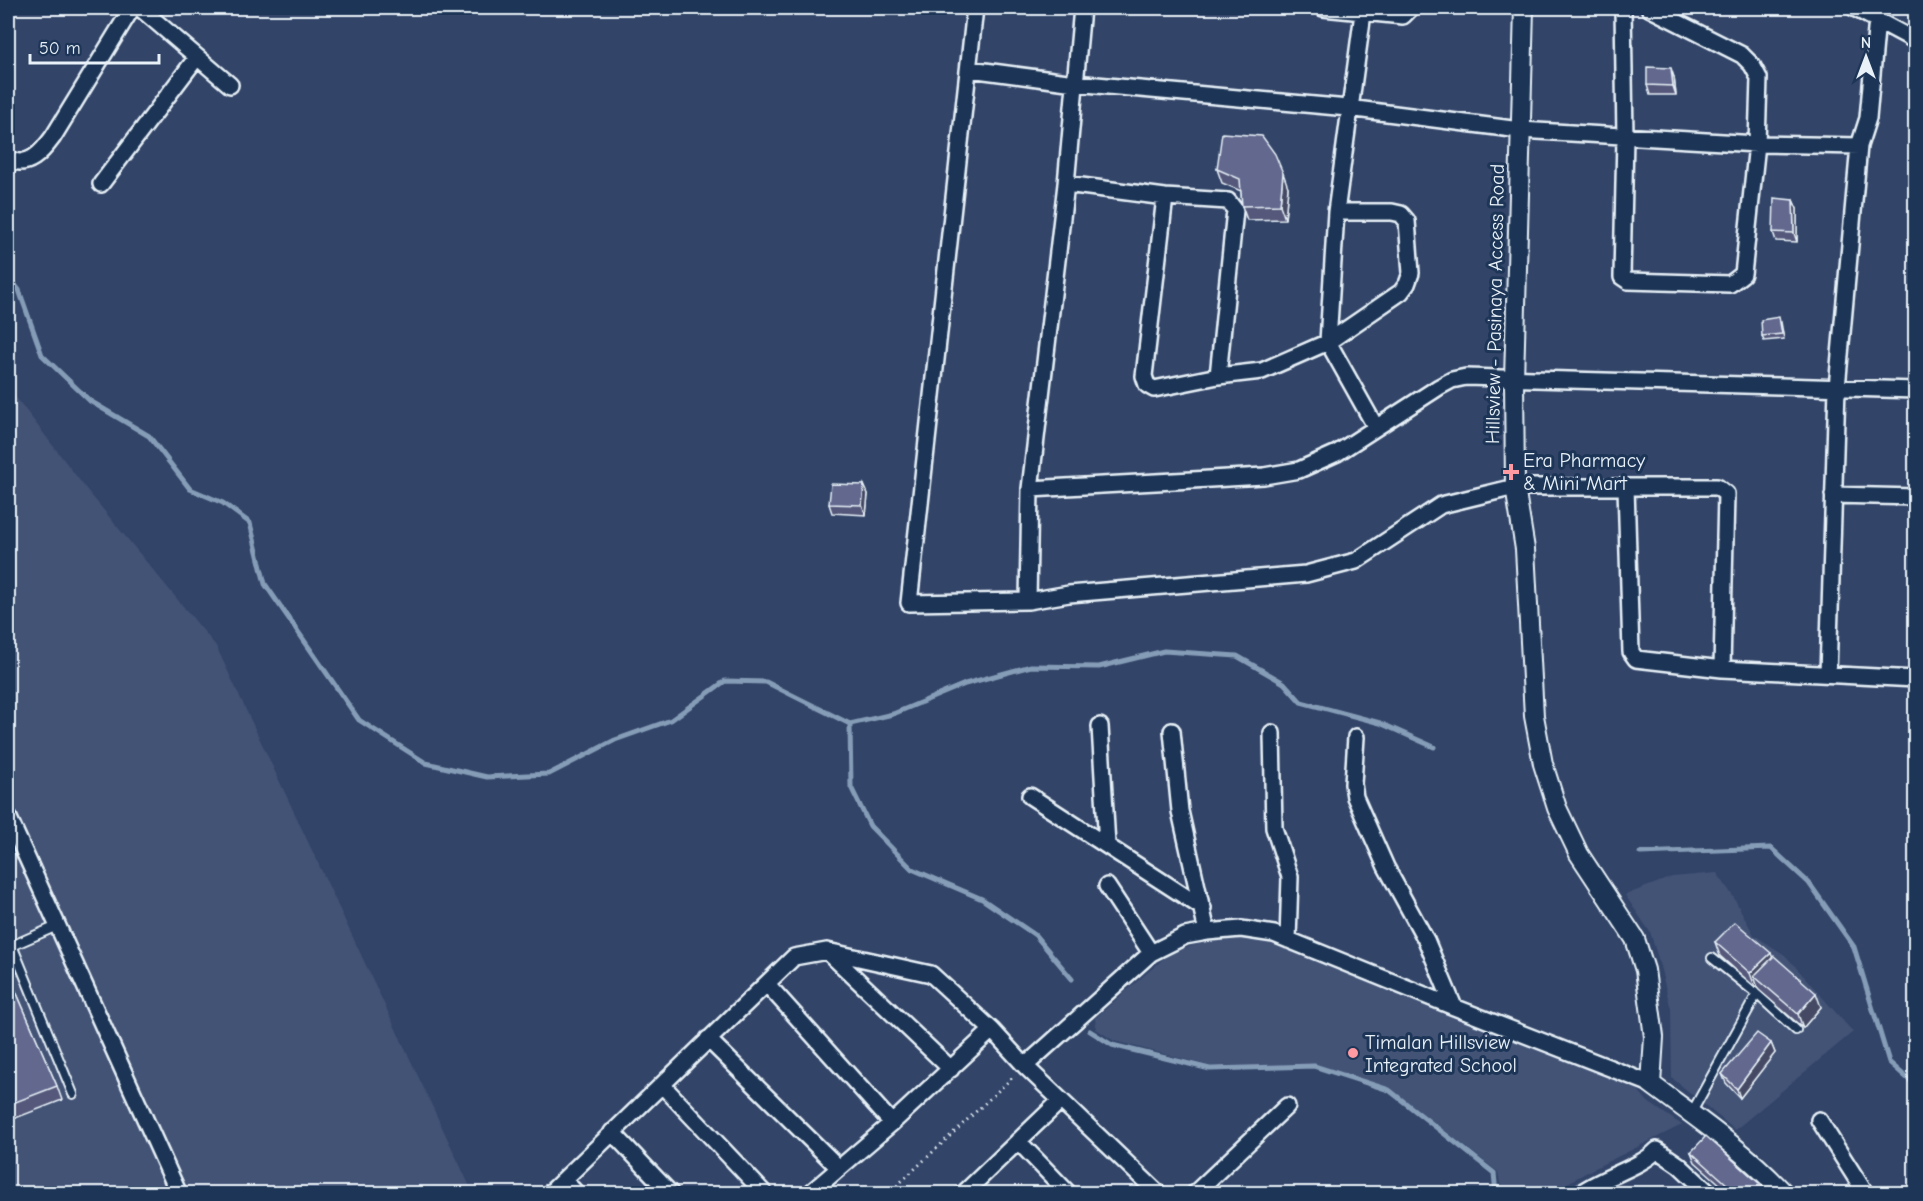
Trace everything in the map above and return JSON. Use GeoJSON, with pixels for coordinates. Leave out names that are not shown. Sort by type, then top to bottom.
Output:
{"type":"FeatureCollection","features":[{"type":"Feature","properties":{"kind":"street"},"geometry":{"type":"LineString","coordinates":[[8,159],[14,162],[28,162],[40,154],[53,137],[132,8]]}},
{"type":"Feature","properties":{"kind":"street"},"geometry":{"type":"LineString","coordinates":[[140,8],[230,85]]}},
{"type":"Feature","properties":{"kind":"street"},"geometry":{"type":"LineString","coordinates":[[975,8],[909,603],[1028,601],[1069,594],[1306,574],[1356,561],[1441,506],[1515,488],[1717,487],[1726,494],[1722,669]]}},
{"type":"Feature","properties":{"kind":"street"},"geometry":{"type":"LineString","coordinates":[[1028,601],[1030,489],[1066,184],[1082,8]]}},
{"type":"Feature","properties":{"kind":"street"},"geometry":{"type":"LineString","coordinates":[[1323,8],[1403,16],[1411,8]]}},
{"type":"Feature","properties":{"kind":"street","name":"Hillsview - Pasinaya Access Road"},"geometry":{"type":"LineString","coordinates":[[1524,8],[1514,380],[1515,488],[1525,549],[1534,716],[1543,764],[1557,808],[1580,854],[1628,928],[1645,970],[1654,1037],[1650,1084]]}},
{"type":"Feature","properties":{"kind":"street"},"geometry":{"type":"LineString","coordinates":[[1623,8],[1625,137],[1622,277],[1628,281],[1730,284],[1743,274],[1757,144],[1759,78],[1752,64],[1742,55],[1649,8]]}},
{"type":"Feature","properties":{"kind":"street"},"geometry":{"type":"LineString","coordinates":[[1854,8],[1878,14],[1916,41]]}},
{"type":"Feature","properties":{"kind":"street"},"geometry":{"type":"LineString","coordinates":[[1363,13],[1348,108],[1336,212],[1328,342],[1375,426]]}},
{"type":"Feature","properties":{"kind":"street"},"geometry":{"type":"LineString","coordinates":[[1828,674],[1837,388],[1859,146],[1868,118],[1878,14]]}},
{"type":"Feature","properties":{"kind":"street"},"geometry":{"type":"LineString","coordinates":[[101,184],[197,57]]}},
{"type":"Feature","properties":{"kind":"street"},"geometry":{"type":"LineString","coordinates":[[970,69],[1075,83],[1348,108],[1520,130],[1757,144],[1859,146]]}},
{"type":"Feature","properties":{"kind":"street"},"geometry":{"type":"LineString","coordinates":[[1066,184],[1165,197],[1228,201],[1235,210],[1218,376]]}},
{"type":"Feature","properties":{"kind":"street"},"geometry":{"type":"LineString","coordinates":[[1165,197],[1144,376],[1147,385],[1154,389],[1218,376],[1262,371],[1328,342],[1401,292],[1411,273],[1410,231],[1407,221],[1401,214],[1336,212]]}},
{"type":"Feature","properties":{"kind":"street"},"geometry":{"type":"LineString","coordinates":[[1030,489],[1264,476],[1299,470],[1320,461],[1452,380],[1466,377],[1916,390]]}},
{"type":"Feature","properties":{"kind":"street"},"geometry":{"type":"LineString","coordinates":[[1626,487],[1632,656],[1636,659],[1722,669],[1916,679]]}},
{"type":"Feature","properties":{"kind":"street"},"geometry":{"type":"LineString","coordinates":[[1833,495],[1916,497]]}},
{"type":"Feature","properties":{"kind":"street"},"geometry":{"type":"LineString","coordinates":[[1100,726],[1107,845]]}},
{"type":"Feature","properties":{"kind":"street"},"geometry":{"type":"LineString","coordinates":[[1172,731],[1180,811],[1207,932]]}},
{"type":"Feature","properties":{"kind":"street"},"geometry":{"type":"LineString","coordinates":[[1272,733],[1274,828],[1290,877],[1288,940]]}},
{"type":"Feature","properties":{"kind":"street"},"geometry":{"type":"LineString","coordinates":[[1356,737],[1353,784],[1355,797],[1386,867],[1426,940],[1454,1007]]}},
{"type":"Feature","properties":{"kind":"street"},"geometry":{"type":"LineString","coordinates":[[1030,796],[1203,908]]}},
{"type":"Feature","properties":{"kind":"street"},"geometry":{"type":"LineString","coordinates":[[8,816],[179,1194]]}},
{"type":"Feature","properties":{"kind":"street"},"geometry":{"type":"LineString","coordinates":[[1107,886],[1151,953]]}},
{"type":"Feature","properties":{"kind":"street"},"geometry":{"type":"LineString","coordinates":[[1025,1066],[1151,953],[1185,936],[1207,932],[1258,930],[1650,1084],[1692,1112],[1753,1161],[1785,1194]]}},
{"type":"Feature","properties":{"kind":"street"},"geometry":{"type":"LineString","coordinates":[[827,951],[951,1069]]}},
{"type":"Feature","properties":{"kind":"street"},"geometry":{"type":"LineString","coordinates":[[549,1194],[794,957],[827,951],[931,974],[992,1030],[1059,1102],[1159,1194]]}},
{"type":"Feature","properties":{"kind":"street"},"geometry":{"type":"LineString","coordinates":[[767,984],[892,1123]]}},
{"type":"Feature","properties":{"kind":"street"},"geometry":{"type":"LineString","coordinates":[[809,1194],[892,1123],[992,1030]]}},
{"type":"Feature","properties":{"kind":"street"},"geometry":{"type":"LineString","coordinates":[[708,1039],[838,1167]]}},
{"type":"Feature","properties":{"kind":"street"},"geometry":{"type":"LineString","coordinates":[[663,1086],[765,1194]]}},
{"type":"Feature","properties":{"kind":"street"},"geometry":{"type":"LineString","coordinates":[[973,1190],[1018,1141],[1059,1102]]}},
{"type":"Feature","properties":{"kind":"street"},"geometry":{"type":"LineString","coordinates":[[1194,1194],[1287,1106]]}},
{"type":"Feature","properties":{"kind":"street"},"geometry":{"type":"LineString","coordinates":[[1819,1120],[1866,1194]]}},
{"type":"Feature","properties":{"kind":"street"},"geometry":{"type":"LineString","coordinates":[[612,1132],[671,1194]]}},
{"type":"Feature","properties":{"kind":"street"},"geometry":{"type":"LineString","coordinates":[[1018,1141],[1069,1194]]}},
{"type":"Feature","properties":{"kind":"street"},"geometry":{"type":"LineString","coordinates":[[1579,1194],[1608,1176],[1642,1162],[1658,1150],[1710,1194]]}},
{"type":"Feature","properties":{"kind":"street"},"geometry":{"type":"LineString","coordinates":[[564,1180],[577,1194]]}},
{"type":"Feature","properties":{"kind":"lane"},"geometry":{"type":"LineString","coordinates":[[57,926],[10,946],[74,1094]]}},
{"type":"Feature","properties":{"kind":"lane"},"geometry":{"type":"LineString","coordinates":[[1712,958],[1796,1029]]}},
{"type":"Feature","properties":{"kind":"lane"},"geometry":{"type":"LineString","coordinates":[[1692,1112],[1757,994]]}},
{"type":"Feature","properties":{"kind":"path"},"geometry":{"type":"LineString","coordinates":[[888,1194],[1025,1066]]}},
{"type":"Feature","properties":{"kind":"shaded area"},"geometry":{"type":"Polygon","coordinates":[[[8,387],[87,490],[216,646],[473,1193],[8,1193],[8,387]]]}},
{"type":"Feature","properties":{"kind":"shaded area"},"geometry":{"type":"Polygon","coordinates":[[[1717,873],[1733,896],[1754,935],[1785,955],[1853,1032],[1735,1130],[1672,1078],[1671,1009],[1650,932],[1625,895],[1672,877],[1717,873]]]}},
{"type":"Feature","properties":{"kind":"shaded area","name":"Timalan Hillsview Integrated School"},"geometry":{"type":"Polygon","coordinates":[[[1229,934],[1267,938],[1638,1090],[1648,1102],[1682,1125],[1550,1193],[1502,1193],[1498,1172],[1390,1088],[1314,1065],[1210,1066],[1114,1041],[1096,1029],[1095,1018],[1170,953],[1229,934]]]}},
{"type":"Feature","properties":{"kind":"building"},"geometry":{"type":"Polygon","coordinates":[[[1647,67],[1671,68],[1673,86],[1647,85],[1647,67]]]}},
{"type":"Feature","properties":{"kind":"building"},"geometry":{"type":"Polygon","coordinates":[[[1222,133],[1262,136],[1275,154],[1283,173],[1280,205],[1242,206],[1240,179],[1217,169],[1222,133]]]}},
{"type":"Feature","properties":{"kind":"building"},"geometry":{"type":"Polygon","coordinates":[[[1774,198],[1793,200],[1794,233],[1773,232],[1774,198]]]}},
{"type":"Feature","properties":{"kind":"building"},"geometry":{"type":"Polygon","coordinates":[[[1779,317],[1782,334],[1762,336],[1761,320],[1779,317]]]}},
{"type":"Feature","properties":{"kind":"building"},"geometry":{"type":"Polygon","coordinates":[[[831,484],[864,485],[862,505],[829,504],[831,484]]]}},
{"type":"Feature","properties":{"kind":"building"},"geometry":{"type":"Polygon","coordinates":[[[1735,922],[1771,953],[1750,973],[1715,942],[1735,922]]]}},
{"type":"Feature","properties":{"kind":"building"},"geometry":{"type":"Polygon","coordinates":[[[1774,956],[1816,993],[1798,1014],[1754,976],[1774,956]]]}},
{"type":"Feature","properties":{"kind":"building"},"geometry":{"type":"Polygon","coordinates":[[[8,973],[57,1086],[8,1105],[8,973]]]}},
{"type":"Feature","properties":{"kind":"building"},"geometry":{"type":"Polygon","coordinates":[[[1757,1033],[1771,1043],[1737,1089],[1722,1074],[1757,1033]]]}},
{"type":"Feature","properties":{"kind":"building"},"geometry":{"type":"Polygon","coordinates":[[[1706,1136],[1769,1192],[1767,1194],[1738,1194],[1691,1152],[1706,1136]]]}},
{"type":"Feature","properties":{"kind":"waterway"},"geometry":{"type":"LineString","coordinates":[[8,276],[19,290],[42,355],[90,401],[149,436],[190,489],[223,503],[250,523],[265,584],[359,720],[426,763],[487,777],[549,774],[615,740],[671,720],[725,681],[766,682],[850,724],[893,714],[965,684],[1031,666],[1099,667],[1164,651],[1237,656],[1284,683],[1301,702],[1380,723],[1434,747]]}},
{"type":"Feature","properties":{"kind":"waterway"},"geometry":{"type":"LineString","coordinates":[[850,724],[851,787],[870,826],[912,869],[982,899],[1035,935],[1072,979]]}},
{"type":"Feature","properties":{"kind":"waterway"},"geometry":{"type":"LineString","coordinates":[[1640,853],[1771,848],[1809,883],[1854,947],[1889,1062],[1916,1086]]}},
{"type":"Feature","properties":{"kind":"waterway"},"geometry":{"type":"LineString","coordinates":[[1090,1031],[1112,1045],[1210,1069],[1314,1066],[1389,1090],[1494,1173],[1496,1194]]}},
{"type":"Feature","properties":{"kind":"place","name":"Era Pharmacy & Mini Mart"},"geometry":{"type":"Point","coordinates":[1511,472]}},
{"type":"Feature","properties":{"kind":"place","name":"Timalan Hillsview Integrated School"},"geometry":{"type":"Point","coordinates":[1353,1053]}}]}
